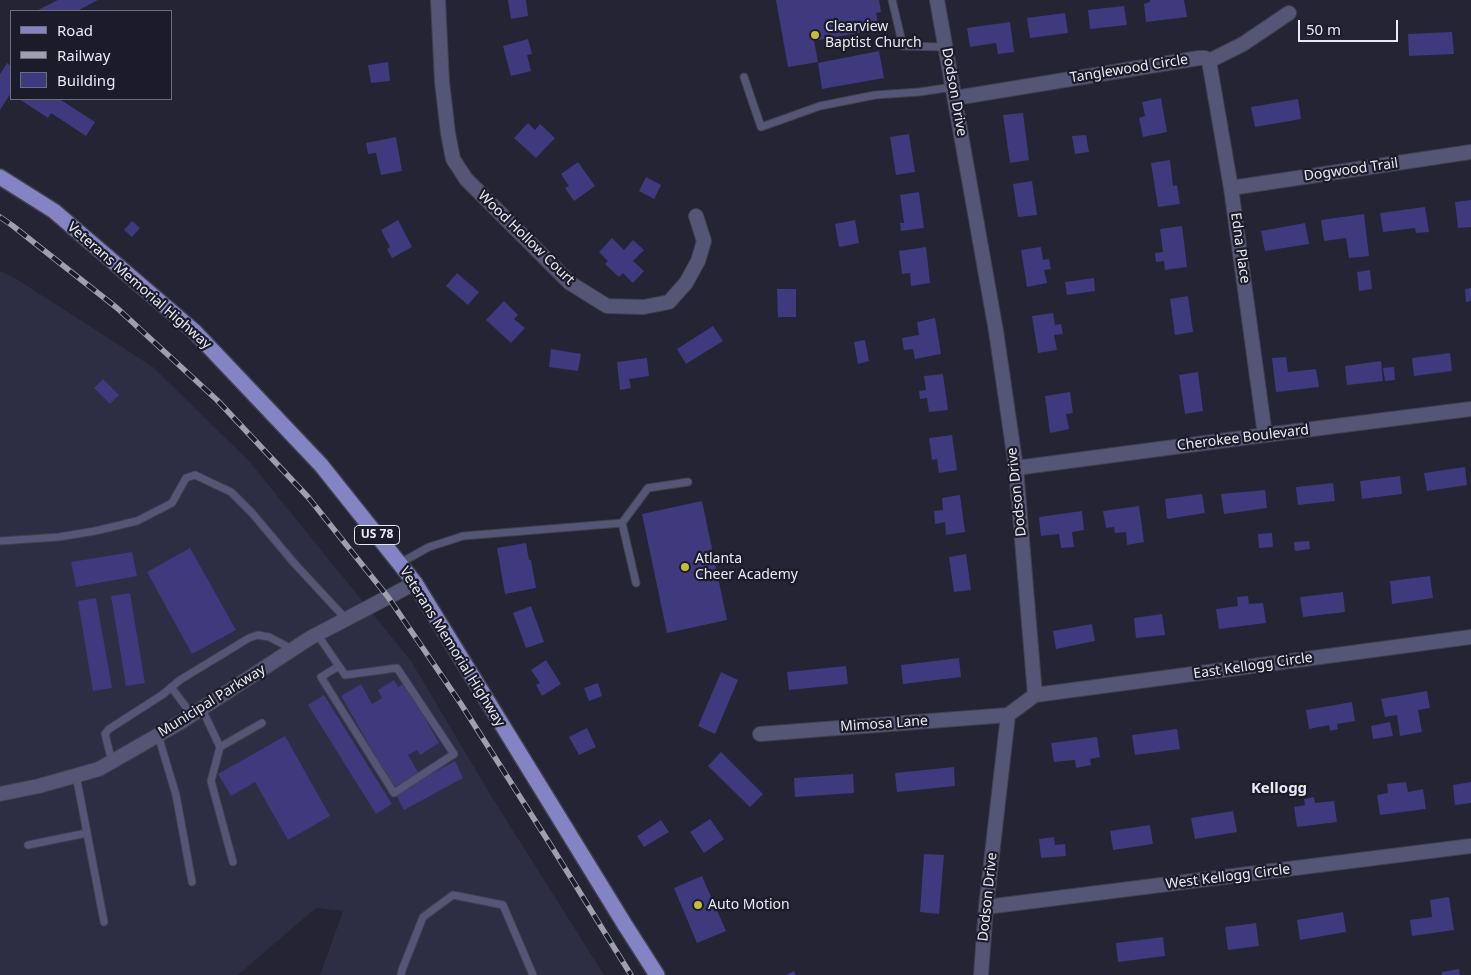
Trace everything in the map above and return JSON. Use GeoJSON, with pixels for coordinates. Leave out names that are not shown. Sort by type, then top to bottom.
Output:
{"type":"FeatureCollection","features":[{"type":"Feature","properties":{"kind":"main road","name":"Veterans Memorial Highway"},"geometry":{"type":"LineString","coordinates":[[0,177],[54,211],[194,331],[321,465],[415,583],[657,975]]}},
{"type":"Feature","properties":{"kind":"street","name":"Wood Hollow Court"},"geometry":{"type":"LineString","coordinates":[[438,0],[442,82],[453,159],[466,179],[570,283],[607,306],[644,307],[668,302],[686,283],[700,254],[704,241],[696,216]]}},
{"type":"Feature","properties":{"kind":"street","name":"Dodson Drive"},"geometry":{"type":"LineString","coordinates":[[937,0],[996,331],[1016,468],[1035,695]]}},
{"type":"Feature","properties":{"kind":"street"},"geometry":{"type":"LineString","coordinates":[[1209,62],[1243,44],[1289,13]]}},
{"type":"Feature","properties":{"kind":"street","name":"Tanglewood Circle"},"geometry":{"type":"LineString","coordinates":[[954,93],[1199,58],[1205,58],[1209,62]]}},
{"type":"Feature","properties":{"kind":"street","name":"Edna Place"},"geometry":{"type":"LineString","coordinates":[[1209,62],[1231,188],[1265,435]]}},
{"type":"Feature","properties":{"kind":"street","name":"Dogwood Trail"},"geometry":{"type":"LineString","coordinates":[[1231,188],[1471,152]]}},
{"type":"Feature","properties":{"kind":"street","name":"Cherokee Boulevard"},"geometry":{"type":"LineString","coordinates":[[1016,468],[1471,409]]}},
{"type":"Feature","properties":{"kind":"street","name":"Municipal Parkway"},"geometry":{"type":"LineString","coordinates":[[0,794],[39,786],[99,769],[197,712],[317,634],[415,583]]}},
{"type":"Feature","properties":{"kind":"street","name":"East Kellogg Circle"},"geometry":{"type":"LineString","coordinates":[[1035,695],[1471,637]]}},
{"type":"Feature","properties":{"kind":"street"},"geometry":{"type":"LineString","coordinates":[[1008,715],[1035,695]]}},
{"type":"Feature","properties":{"kind":"street","name":"Dodson Drive"},"geometry":{"type":"LineString","coordinates":[[981,975],[986,907],[1008,715]]}},
{"type":"Feature","properties":{"kind":"street","name":"Mimosa Lane"},"geometry":{"type":"LineString","coordinates":[[760,734],[1008,715]]}},
{"type":"Feature","properties":{"kind":"street","name":"West Kellogg Circle"},"geometry":{"type":"LineString","coordinates":[[986,907],[1471,846]]}},
{"type":"Feature","properties":{"kind":"lane"},"geometry":{"type":"LineString","coordinates":[[892,0],[903,46],[946,47]]}},
{"type":"Feature","properties":{"kind":"lane"},"geometry":{"type":"LineString","coordinates":[[744,77],[761,128],[820,106],[875,95],[919,92],[954,93]]}},
{"type":"Feature","properties":{"kind":"lane"},"geometry":{"type":"LineString","coordinates":[[0,541],[59,537],[137,522],[172,503],[186,478],[195,474],[231,492],[346,619]]}},
{"type":"Feature","properties":{"kind":"lane"},"geometry":{"type":"LineString","coordinates":[[399,564],[429,547],[463,536],[622,522],[648,488],[688,482]]}},
{"type":"Feature","properties":{"kind":"lane"},"geometry":{"type":"LineString","coordinates":[[622,522],[636,583]]}},
{"type":"Feature","properties":{"kind":"lane"},"geometry":{"type":"LineString","coordinates":[[317,634],[339,666],[345,675],[397,668],[454,754],[394,793],[321,677],[339,666]]}},
{"type":"Feature","properties":{"kind":"lane"},"geometry":{"type":"LineString","coordinates":[[112,762],[105,734],[109,729],[162,695],[180,680],[249,638],[258,635],[292,649]]}},
{"type":"Feature","properties":{"kind":"lane"},"geometry":{"type":"LineString","coordinates":[[171,687],[197,712],[220,747]]}},
{"type":"Feature","properties":{"kind":"lane"},"geometry":{"type":"LineString","coordinates":[[233,862],[211,781],[220,747],[262,722]]}},
{"type":"Feature","properties":{"kind":"lane"},"geometry":{"type":"LineString","coordinates":[[158,736],[176,795],[192,882]]}},
{"type":"Feature","properties":{"kind":"lane"},"geometry":{"type":"LineString","coordinates":[[76,775],[104,922]]}},
{"type":"Feature","properties":{"kind":"lane"},"geometry":{"type":"LineString","coordinates":[[28,845],[87,833]]}},
{"type":"Feature","properties":{"kind":"lane"},"geometry":{"type":"LineString","coordinates":[[401,975],[423,917],[454,895],[502,905],[533,975]]}},
{"type":"Feature","properties":{"kind":"shaded area"},"geometry":{"type":"Polygon","coordinates":[[[0,271],[15,278],[153,367],[249,461],[411,661],[490,794],[604,975],[320,975],[343,911],[316,908],[238,975],[0,975],[0,271]]]}},
{"type":"Feature","properties":{"kind":"building"},"geometry":{"type":"Polygon","coordinates":[[[58,0],[98,0],[79,10],[38,10],[58,0]]]}},
{"type":"Feature","properties":{"kind":"building"},"geometry":{"type":"Polygon","coordinates":[[[508,0],[526,0],[528,16],[511,19],[508,0]]]}},
{"type":"Feature","properties":{"kind":"building","name":"Clearview Baptist Church"},"geometry":{"type":"Polygon","coordinates":[[[776,0],[879,0],[881,12],[876,13],[879,29],[814,41],[818,62],[788,67],[776,0]]]}},
{"type":"Feature","properties":{"kind":"building"},"geometry":{"type":"Polygon","coordinates":[[[1150,0],[1184,0],[1187,17],[1146,22],[1144,4],[1150,2],[1150,0]]]}},
{"type":"Feature","properties":{"kind":"building"},"geometry":{"type":"Polygon","coordinates":[[[1124,6],[1127,25],[1090,29],[1088,10],[1124,6]]]}},
{"type":"Feature","properties":{"kind":"building"},"geometry":{"type":"Polygon","coordinates":[[[1065,13],[1068,33],[1030,38],[1027,18],[1065,13]]]}},
{"type":"Feature","properties":{"kind":"building"},"geometry":{"type":"Polygon","coordinates":[[[1010,22],[1014,52],[998,54],[996,43],[970,47],[967,28],[1010,22]]]}},
{"type":"Feature","properties":{"kind":"building"},"geometry":{"type":"Polygon","coordinates":[[[1452,32],[1454,54],[1409,56],[1408,34],[1452,32]]]}},
{"type":"Feature","properties":{"kind":"building"},"geometry":{"type":"Polygon","coordinates":[[[528,39],[532,54],[527,55],[531,71],[511,76],[503,46],[528,39]]]}},
{"type":"Feature","properties":{"kind":"building"},"geometry":{"type":"Polygon","coordinates":[[[879,51],[884,78],[822,89],[818,63],[879,51]]]}},
{"type":"Feature","properties":{"kind":"building"},"geometry":{"type":"Polygon","coordinates":[[[388,62],[390,81],[371,83],[368,65],[388,62]]]}},
{"type":"Feature","properties":{"kind":"building"},"geometry":{"type":"Polygon","coordinates":[[[7,63],[10,65],[10,95],[0,110],[0,74],[7,63]]]}},
{"type":"Feature","properties":{"kind":"building"},"geometry":{"type":"Polygon","coordinates":[[[1161,98],[1167,132],[1143,137],[1139,118],[1145,116],[1142,102],[1161,98]]]}},
{"type":"Feature","properties":{"kind":"building"},"geometry":{"type":"Polygon","coordinates":[[[1298,99],[1301,119],[1255,127],[1251,107],[1298,99]]]}},
{"type":"Feature","properties":{"kind":"building"},"geometry":{"type":"Polygon","coordinates":[[[21,100],[61,100],[95,122],[86,136],[51,113],[48,118],[21,100]]]}},
{"type":"Feature","properties":{"kind":"building"},"geometry":{"type":"Polygon","coordinates":[[[1023,113],[1029,160],[1010,163],[1003,115],[1023,113]]]}},
{"type":"Feature","properties":{"kind":"building"},"geometry":{"type":"Polygon","coordinates":[[[528,123],[535,130],[540,124],[555,138],[536,158],[514,138],[528,123]]]}},
{"type":"Feature","properties":{"kind":"building"},"geometry":{"type":"Polygon","coordinates":[[[909,134],[915,172],[896,175],[890,137],[909,134]]]}},
{"type":"Feature","properties":{"kind":"building"},"geometry":{"type":"Polygon","coordinates":[[[1086,135],[1089,152],[1075,154],[1072,136],[1086,135]]]}},
{"type":"Feature","properties":{"kind":"building"},"geometry":{"type":"Polygon","coordinates":[[[396,137],[402,171],[381,175],[376,153],[368,154],[366,143],[396,137]]]}},
{"type":"Feature","properties":{"kind":"building"},"geometry":{"type":"Polygon","coordinates":[[[1170,160],[1173,186],[1177,185],[1180,204],[1158,207],[1151,163],[1170,160]]]}},
{"type":"Feature","properties":{"kind":"building"},"geometry":{"type":"Polygon","coordinates":[[[578,162],[595,186],[574,201],[565,188],[569,186],[561,174],[578,162]]]}},
{"type":"Feature","properties":{"kind":"building"},"geometry":{"type":"Polygon","coordinates":[[[646,177],[661,185],[654,199],[639,191],[646,177]]]}},
{"type":"Feature","properties":{"kind":"building"},"geometry":{"type":"Polygon","coordinates":[[[1032,181],[1037,215],[1018,217],[1013,184],[1032,181]]]}},
{"type":"Feature","properties":{"kind":"building"},"geometry":{"type":"Polygon","coordinates":[[[919,192],[924,228],[901,231],[900,223],[904,223],[900,195],[919,192]]]}},
{"type":"Feature","properties":{"kind":"building"},"geometry":{"type":"Polygon","coordinates":[[[1471,200],[1471,227],[1458,228],[1455,202],[1471,200]]]}},
{"type":"Feature","properties":{"kind":"building"},"geometry":{"type":"Polygon","coordinates":[[[1425,207],[1429,232],[1416,233],[1415,228],[1383,232],[1380,213],[1425,207]]]}},
{"type":"Feature","properties":{"kind":"building"},"geometry":{"type":"Polygon","coordinates":[[[1364,214],[1369,256],[1349,258],[1346,238],[1324,241],[1321,220],[1364,214]]]}},
{"type":"Feature","properties":{"kind":"building"},"geometry":{"type":"Polygon","coordinates":[[[398,220],[412,247],[392,258],[387,249],[390,247],[381,230],[398,220]]]}},
{"type":"Feature","properties":{"kind":"building"},"geometry":{"type":"Polygon","coordinates":[[[855,220],[859,243],[839,247],[835,224],[855,220]]]}},
{"type":"Feature","properties":{"kind":"building"},"geometry":{"type":"Polygon","coordinates":[[[132,221],[140,228],[132,237],[124,230],[132,221]]]}},
{"type":"Feature","properties":{"kind":"building"},"geometry":{"type":"Polygon","coordinates":[[[1305,223],[1309,244],[1265,251],[1261,231],[1305,223]]]}},
{"type":"Feature","properties":{"kind":"building"},"geometry":{"type":"Polygon","coordinates":[[[1182,226],[1187,267],[1165,270],[1164,261],[1156,262],[1155,253],[1163,252],[1160,229],[1182,226]]]}},
{"type":"Feature","properties":{"kind":"building"},"geometry":{"type":"Polygon","coordinates":[[[612,238],[624,250],[633,240],[644,250],[633,261],[644,271],[633,283],[623,273],[619,277],[605,264],[608,261],[599,252],[612,238]]]}},
{"type":"Feature","properties":{"kind":"building"},"geometry":{"type":"Polygon","coordinates":[[[926,247],[930,283],[911,286],[910,273],[902,274],[899,251],[926,247]]]}},
{"type":"Feature","properties":{"kind":"building"},"geometry":{"type":"Polygon","coordinates":[[[1041,247],[1043,260],[1049,259],[1051,269],[1044,270],[1047,283],[1027,287],[1021,250],[1041,247]]]}},
{"type":"Feature","properties":{"kind":"building"},"geometry":{"type":"Polygon","coordinates":[[[1370,270],[1372,289],[1359,291],[1357,272],[1370,270]]]}},
{"type":"Feature","properties":{"kind":"building"},"geometry":{"type":"Polygon","coordinates":[[[457,273],[479,292],[468,305],[446,286],[457,273]]]}},
{"type":"Feature","properties":{"kind":"building"},"geometry":{"type":"Polygon","coordinates":[[[1094,278],[1095,291],[1067,295],[1065,282],[1094,278]]]}},
{"type":"Feature","properties":{"kind":"building"},"geometry":{"type":"Polygon","coordinates":[[[1471,288],[1471,301],[1466,302],[1465,289],[1471,288]]]}},
{"type":"Feature","properties":{"kind":"building"},"geometry":{"type":"Polygon","coordinates":[[[777,289],[796,289],[796,317],[778,317],[777,289]]]}},
{"type":"Feature","properties":{"kind":"building"},"geometry":{"type":"Polygon","coordinates":[[[1188,296],[1193,332],[1175,335],[1170,299],[1188,296]]]}},
{"type":"Feature","properties":{"kind":"building"},"geometry":{"type":"Polygon","coordinates":[[[504,301],[518,315],[514,319],[525,328],[511,343],[486,320],[504,301]]]}},
{"type":"Feature","properties":{"kind":"building"},"geometry":{"type":"Polygon","coordinates":[[[1053,313],[1055,325],[1061,324],[1063,334],[1054,335],[1057,350],[1038,353],[1032,316],[1053,313]]]}},
{"type":"Feature","properties":{"kind":"building"},"geometry":{"type":"Polygon","coordinates":[[[935,318],[941,354],[915,359],[913,349],[904,350],[902,338],[919,335],[917,322],[935,318]]]}},
{"type":"Feature","properties":{"kind":"building"},"geometry":{"type":"Polygon","coordinates":[[[713,326],[723,341],[686,364],[677,349],[713,326]]]}},
{"type":"Feature","properties":{"kind":"building"},"geometry":{"type":"Polygon","coordinates":[[[865,340],[869,361],[858,364],[854,342],[865,340]]]}},
{"type":"Feature","properties":{"kind":"building"},"geometry":{"type":"Polygon","coordinates":[[[551,349],[581,354],[578,371],[549,367],[551,349]]]}},
{"type":"Feature","properties":{"kind":"building"},"geometry":{"type":"Polygon","coordinates":[[[1450,353],[1452,371],[1414,376],[1412,358],[1450,353]]]}},
{"type":"Feature","properties":{"kind":"building"},"geometry":{"type":"Polygon","coordinates":[[[1286,357],[1288,372],[1316,369],[1319,387],[1276,392],[1272,358],[1286,357]]]}},
{"type":"Feature","properties":{"kind":"building"},"geometry":{"type":"Polygon","coordinates":[[[647,358],[649,376],[629,379],[631,388],[620,390],[617,362],[647,358]]]}},
{"type":"Feature","properties":{"kind":"building"},"geometry":{"type":"Polygon","coordinates":[[[1381,361],[1383,381],[1347,385],[1345,366],[1381,361]]]}},
{"type":"Feature","properties":{"kind":"building"},"geometry":{"type":"Polygon","coordinates":[[[1394,367],[1395,380],[1385,381],[1383,368],[1394,367]]]}},
{"type":"Feature","properties":{"kind":"building"},"geometry":{"type":"Polygon","coordinates":[[[1198,372],[1203,411],[1185,414],[1179,375],[1198,372]]]}},
{"type":"Feature","properties":{"kind":"building"},"geometry":{"type":"Polygon","coordinates":[[[943,374],[948,410],[929,412],[927,398],[920,399],[919,391],[926,390],[924,376],[943,374]]]}},
{"type":"Feature","properties":{"kind":"building"},"geometry":{"type":"Polygon","coordinates":[[[103,379],[119,395],[110,404],[94,388],[103,379]]]}},
{"type":"Feature","properties":{"kind":"building"},"geometry":{"type":"Polygon","coordinates":[[[1070,392],[1073,413],[1066,414],[1069,429],[1050,433],[1045,396],[1070,392]]]}},
{"type":"Feature","properties":{"kind":"building"},"geometry":{"type":"Polygon","coordinates":[[[952,435],[957,470],[939,473],[937,459],[932,460],[929,438],[952,435]]]}},
{"type":"Feature","properties":{"kind":"building"},"geometry":{"type":"Polygon","coordinates":[[[1465,467],[1467,485],[1427,491],[1424,473],[1465,467]]]}},
{"type":"Feature","properties":{"kind":"building"},"geometry":{"type":"Polygon","coordinates":[[[1400,476],[1402,494],[1362,499],[1360,481],[1400,476]]]}},
{"type":"Feature","properties":{"kind":"building"},"geometry":{"type":"Polygon","coordinates":[[[1333,483],[1335,501],[1298,505],[1296,487],[1333,483]]]}},
{"type":"Feature","properties":{"kind":"building"},"geometry":{"type":"Polygon","coordinates":[[[1265,490],[1267,508],[1224,514],[1221,494],[1265,490]]]}},
{"type":"Feature","properties":{"kind":"building"},"geometry":{"type":"Polygon","coordinates":[[[1202,494],[1205,513],[1167,519],[1165,499],[1202,494]]]}},
{"type":"Feature","properties":{"kind":"building"},"geometry":{"type":"Polygon","coordinates":[[[960,495],[965,532],[946,535],[945,522],[935,524],[934,511],[943,510],[942,498],[960,495]]]}},
{"type":"Feature","properties":{"kind":"building","name":"Atlanta Cheer Academy"},"geometry":{"type":"Polygon","coordinates":[[[702,501],[727,620],[667,633],[642,514],[702,501]]]}},
{"type":"Feature","properties":{"kind":"building"},"geometry":{"type":"Polygon","coordinates":[[[1139,506],[1144,542],[1127,545],[1126,532],[1115,533],[1114,527],[1106,528],[1103,511],[1139,506]]]}},
{"type":"Feature","properties":{"kind":"building"},"geometry":{"type":"Polygon","coordinates":[[[1082,511],[1084,530],[1072,532],[1074,547],[1061,548],[1059,534],[1041,536],[1039,517],[1082,511]]]}},
{"type":"Feature","properties":{"kind":"building"},"geometry":{"type":"Polygon","coordinates":[[[1272,533],[1273,547],[1259,548],[1258,534],[1272,533]]]}},
{"type":"Feature","properties":{"kind":"building"},"geometry":{"type":"Polygon","coordinates":[[[1309,541],[1310,549],[1295,551],[1294,542],[1309,541]]]}},
{"type":"Feature","properties":{"kind":"building"},"geometry":{"type":"Polygon","coordinates":[[[526,543],[536,588],[505,594],[497,548],[526,543]]]}},
{"type":"Feature","properties":{"kind":"building"},"geometry":{"type":"Polygon","coordinates":[[[190,548],[236,630],[192,654],[147,572],[190,548]]]}},
{"type":"Feature","properties":{"kind":"building"},"geometry":{"type":"Polygon","coordinates":[[[132,552],[137,576],[76,587],[71,562],[132,552]]]}},
{"type":"Feature","properties":{"kind":"building"},"geometry":{"type":"Polygon","coordinates":[[[966,554],[971,590],[954,592],[949,557],[966,554]]]}},
{"type":"Feature","properties":{"kind":"building"},"geometry":{"type":"Polygon","coordinates":[[[1430,576],[1433,598],[1392,604],[1390,581],[1430,576]]]}},
{"type":"Feature","properties":{"kind":"building"},"geometry":{"type":"Polygon","coordinates":[[[1343,592],[1345,612],[1303,617],[1300,597],[1343,592]]]}},
{"type":"Feature","properties":{"kind":"building"},"geometry":{"type":"Polygon","coordinates":[[[130,593],[145,683],[126,686],[111,596],[130,593]]]}},
{"type":"Feature","properties":{"kind":"building"},"geometry":{"type":"Polygon","coordinates":[[[1248,596],[1249,604],[1263,603],[1266,623],[1219,629],[1216,609],[1238,606],[1237,597],[1248,596]]]}},
{"type":"Feature","properties":{"kind":"building"},"geometry":{"type":"Polygon","coordinates":[[[96,598],[112,688],[93,691],[78,601],[96,598]]]}},
{"type":"Feature","properties":{"kind":"building"},"geometry":{"type":"Polygon","coordinates":[[[531,606],[544,642],[526,648],[513,613],[531,606]]]}},
{"type":"Feature","properties":{"kind":"building"},"geometry":{"type":"Polygon","coordinates":[[[1162,614],[1165,635],[1136,638],[1134,618],[1162,614]]]}},
{"type":"Feature","properties":{"kind":"building"},"geometry":{"type":"Polygon","coordinates":[[[1092,624],[1095,641],[1056,649],[1053,631],[1092,624]]]}},
{"type":"Feature","properties":{"kind":"building"},"geometry":{"type":"Polygon","coordinates":[[[959,658],[961,677],[903,684],[901,665],[959,658]]]}},
{"type":"Feature","properties":{"kind":"building"},"geometry":{"type":"Polygon","coordinates":[[[546,660],[561,684],[542,696],[536,685],[540,683],[531,670],[546,660]]]}},
{"type":"Feature","properties":{"kind":"building"},"geometry":{"type":"Polygon","coordinates":[[[846,666],[848,684],[789,690],[787,672],[846,666]]]}},
{"type":"Feature","properties":{"kind":"building"},"geometry":{"type":"Polygon","coordinates":[[[721,672],[738,680],[715,734],[698,726],[721,672]]]}},
{"type":"Feature","properties":{"kind":"building"},"geometry":{"type":"Polygon","coordinates":[[[394,680],[398,687],[405,683],[439,743],[420,755],[417,750],[408,755],[419,774],[394,788],[341,696],[361,684],[372,704],[382,698],[378,690],[394,680]]]}},
{"type":"Feature","properties":{"kind":"building"},"geometry":{"type":"Polygon","coordinates":[[[598,683],[602,696],[589,701],[584,688],[598,683]]]}},
{"type":"Feature","properties":{"kind":"building"},"geometry":{"type":"Polygon","coordinates":[[[1427,691],[1430,708],[1418,710],[1422,732],[1400,736],[1397,715],[1385,717],[1381,699],[1427,691]]]}},
{"type":"Feature","properties":{"kind":"building"},"geometry":{"type":"Polygon","coordinates":[[[324,695],[392,804],[376,814],[308,705],[324,695]]]}},
{"type":"Feature","properties":{"kind":"building"},"geometry":{"type":"Polygon","coordinates":[[[1352,702],[1355,721],[1337,724],[1338,729],[1330,731],[1329,725],[1309,729],[1306,710],[1352,702]]]}},
{"type":"Feature","properties":{"kind":"building"},"geometry":{"type":"Polygon","coordinates":[[[1390,722],[1393,736],[1373,739],[1371,726],[1390,722]]]}},
{"type":"Feature","properties":{"kind":"building"},"geometry":{"type":"Polygon","coordinates":[[[587,728],[596,747],[579,755],[569,737],[587,728]]]}},
{"type":"Feature","properties":{"kind":"building"},"geometry":{"type":"Polygon","coordinates":[[[1177,729],[1180,749],[1135,755],[1132,735],[1177,729]]]}},
{"type":"Feature","properties":{"kind":"building"},"geometry":{"type":"Polygon","coordinates":[[[285,736],[330,816],[288,840],[255,782],[231,796],[218,774],[285,736]]]}},
{"type":"Feature","properties":{"kind":"building"},"geometry":{"type":"Polygon","coordinates":[[[1097,737],[1100,757],[1090,759],[1091,765],[1076,768],[1075,760],[1054,762],[1051,743],[1097,737]]]}},
{"type":"Feature","properties":{"kind":"building"},"geometry":{"type":"Polygon","coordinates":[[[721,752],[763,794],[750,807],[708,766],[721,752]]]}},
{"type":"Feature","properties":{"kind":"building"},"geometry":{"type":"Polygon","coordinates":[[[455,761],[463,778],[404,810],[395,793],[455,761]]]}},
{"type":"Feature","properties":{"kind":"building"},"geometry":{"type":"Polygon","coordinates":[[[954,767],[955,786],[897,792],[895,773],[954,767]]]}},
{"type":"Feature","properties":{"kind":"building"},"geometry":{"type":"Polygon","coordinates":[[[853,774],[854,793],[795,797],[794,778],[853,774]]]}},
{"type":"Feature","properties":{"kind":"building"},"geometry":{"type":"Polygon","coordinates":[[[1406,782],[1408,792],[1423,789],[1426,809],[1380,815],[1377,795],[1388,793],[1387,784],[1406,782]]]}},
{"type":"Feature","properties":{"kind":"building"},"geometry":{"type":"Polygon","coordinates":[[[1471,782],[1471,803],[1455,805],[1453,785],[1471,782]]]}},
{"type":"Feature","properties":{"kind":"building"},"geometry":{"type":"Polygon","coordinates":[[[1314,797],[1315,803],[1334,801],[1337,822],[1297,827],[1294,807],[1305,805],[1304,799],[1314,797]]]}},
{"type":"Feature","properties":{"kind":"building"},"geometry":{"type":"Polygon","coordinates":[[[1233,811],[1237,832],[1195,839],[1191,818],[1233,811]]]}},
{"type":"Feature","properties":{"kind":"building"},"geometry":{"type":"Polygon","coordinates":[[[710,819],[724,839],[704,853],[690,832],[710,819]]]}},
{"type":"Feature","properties":{"kind":"building"},"geometry":{"type":"Polygon","coordinates":[[[661,820],[669,832],[644,847],[637,836],[661,820]]]}},
{"type":"Feature","properties":{"kind":"building"},"geometry":{"type":"Polygon","coordinates":[[[1150,825],[1153,844],[1113,850],[1110,831],[1150,825]]]}},
{"type":"Feature","properties":{"kind":"building"},"geometry":{"type":"Polygon","coordinates":[[[1054,837],[1055,845],[1065,844],[1066,856],[1041,858],[1039,839],[1054,837]]]}},
{"type":"Feature","properties":{"kind":"building"},"geometry":{"type":"Polygon","coordinates":[[[924,854],[944,855],[939,914],[920,912],[924,854]]]}},
{"type":"Feature","properties":{"kind":"building"},"geometry":{"type":"Polygon","coordinates":[[[702,876],[726,931],[697,943],[674,888],[702,876]]]}},
{"type":"Feature","properties":{"kind":"building"},"geometry":{"type":"Polygon","coordinates":[[[1449,897],[1454,930],[1412,936],[1410,920],[1432,917],[1430,900],[1449,897]]]}},
{"type":"Feature","properties":{"kind":"building"},"geometry":{"type":"Polygon","coordinates":[[[1343,912],[1346,932],[1300,940],[1297,920],[1343,912]]]}},
{"type":"Feature","properties":{"kind":"building"},"geometry":{"type":"Polygon","coordinates":[[[1256,923],[1259,946],[1228,950],[1225,927],[1256,923]]]}},
{"type":"Feature","properties":{"kind":"building"},"geometry":{"type":"Polygon","coordinates":[[[1163,937],[1165,956],[1118,962],[1116,943],[1163,937]]]}},
{"type":"Feature","properties":{"kind":"building"},"geometry":{"type":"Polygon","coordinates":[[[1459,969],[1460,975],[1442,975],[1442,972],[1459,969]]]}},
{"type":"Feature","properties":{"kind":"building"},"geometry":{"type":"Polygon","coordinates":[[[794,971],[796,975],[785,975],[794,971]]]}},
{"type":"Feature","properties":{"kind":"railway"},"geometry":{"type":"LineString","coordinates":[[0,217],[117,308],[217,400],[308,497],[388,597],[461,704],[631,975]]}},
{"type":"Feature","properties":{"kind":"place","name":"Clearview Baptist Church"},"geometry":{"type":"Point","coordinates":[815,35]}},
{"type":"Feature","properties":{"kind":"place","name":"Atlanta Cheer Academy"},"geometry":{"type":"Point","coordinates":[685,567]}},
{"type":"Feature","properties":{"kind":"place","name":"Auto Motion"},"geometry":{"type":"Point","coordinates":[698,905]}},
{"type":"Feature","properties":{"kind":"district","name":"Kellogg"},"geometry":{"type":"Point","coordinates":[1279,789]}}]}
